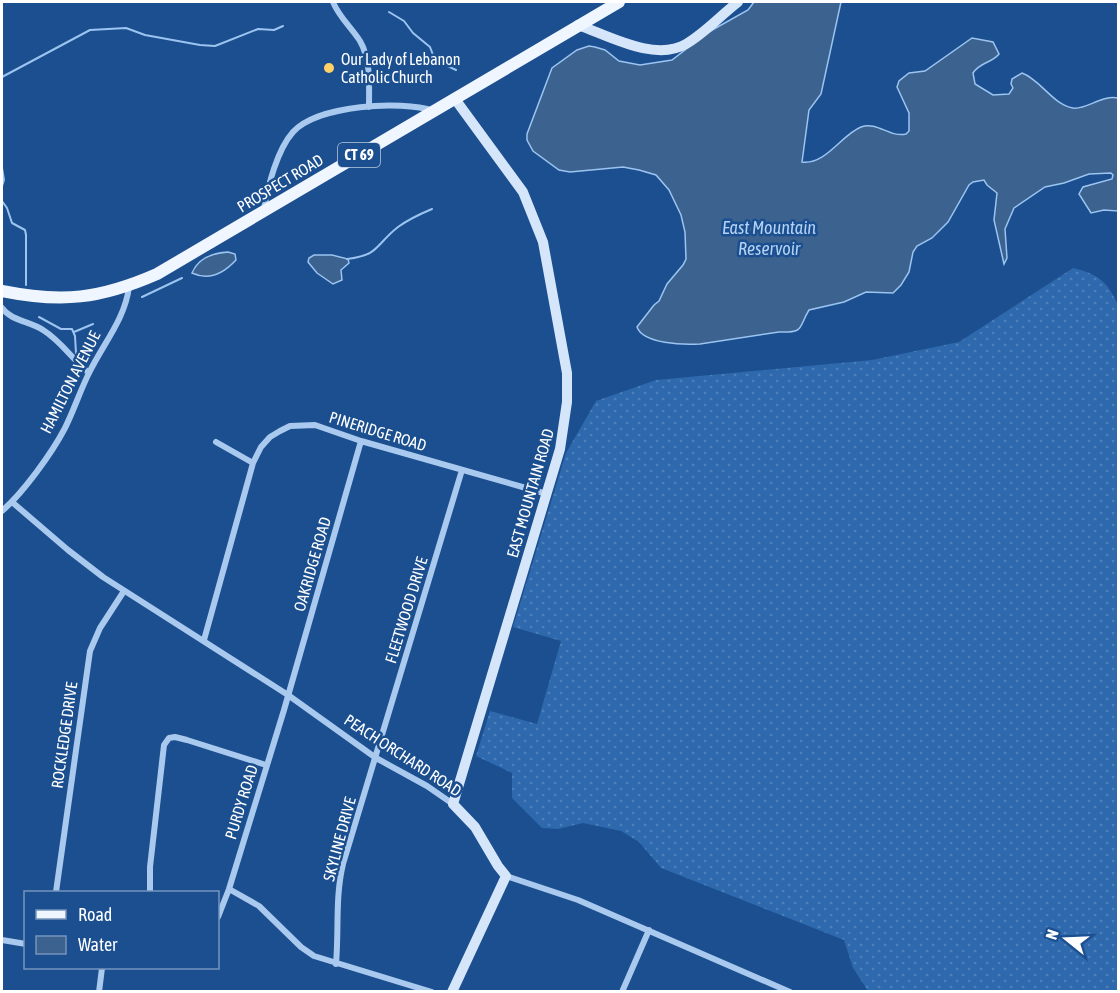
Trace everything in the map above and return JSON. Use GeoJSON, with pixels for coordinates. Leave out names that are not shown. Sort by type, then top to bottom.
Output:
{"type":"FeatureCollection","features":[{"type":"Feature","properties":{"kind":"main road","name":"PROSPECT ROAD"},"geometry":{"type":"LineString","coordinates":[[2,291],[29,297],[68,298],[106,293],[157,274],[619,2]]}},
{"type":"Feature","properties":{"kind":"street"},"geometry":{"type":"LineString","coordinates":[[333,2],[366,54],[369,107]]}},
{"type":"Feature","properties":{"kind":"street"},"geometry":{"type":"LineString","coordinates":[[578,25],[644,49],[664,51],[686,44],[738,2]]}},
{"type":"Feature","properties":{"kind":"street","name":"EAST MOUNTAIN ROAD"},"geometry":{"type":"LineString","coordinates":[[453,804],[560,449],[567,402],[567,373],[543,242],[523,192],[455,99]]}},
{"type":"Feature","properties":{"kind":"street"},"geometry":{"type":"LineString","coordinates":[[263,213],[275,168],[285,144],[294,131],[319,117],[339,111],[413,105],[434,112]]}},
{"type":"Feature","properties":{"kind":"street","name":"HAMILTON AVENUE"},"geometry":{"type":"LineString","coordinates":[[2,511],[12,502],[60,437],[89,373],[121,316],[127,302],[129,286]]}},
{"type":"Feature","properties":{"kind":"street"},"geometry":{"type":"LineString","coordinates":[[2,308],[10,316],[31,323],[50,334],[89,373]]}},
{"type":"Feature","properties":{"kind":"street","name":"PINERIDGE ROAD"},"geometry":{"type":"LineString","coordinates":[[204,640],[253,463],[261,447],[270,437],[290,426],[315,425],[361,441],[547,494]]}},
{"type":"Feature","properties":{"kind":"street","name":"OAKRIDGE ROAD"},"geometry":{"type":"LineString","coordinates":[[288,695],[361,441]]}},
{"type":"Feature","properties":{"kind":"street"},"geometry":{"type":"LineString","coordinates":[[216,442],[253,463]]}},
{"type":"Feature","properties":{"kind":"street","name":"FLEETWOOD DRIVE"},"geometry":{"type":"LineString","coordinates":[[376,758],[462,470]]}},
{"type":"Feature","properties":{"kind":"street","name":"PEACH ORCHARD ROAD"},"geometry":{"type":"LineString","coordinates":[[12,502],[82,562],[124,591],[288,695],[376,758],[427,786],[453,804],[475,827],[506,876]]}},
{"type":"Feature","properties":{"kind":"street","name":"ROCKLEDGE DRIVE"},"geometry":{"type":"LineString","coordinates":[[56,891],[90,651],[100,628],[124,591]]}},
{"type":"Feature","properties":{"kind":"street","name":"PURDY ROAD"},"geometry":{"type":"LineString","coordinates":[[219,914],[229,889],[288,695]]}},
{"type":"Feature","properties":{"kind":"street"},"geometry":{"type":"LineString","coordinates":[[150,891],[150,867],[164,745],[169,738],[175,736],[266,765]]}},
{"type":"Feature","properties":{"kind":"street","name":"SKYLINE DRIVE"},"geometry":{"type":"LineString","coordinates":[[336,964],[339,881],[376,758]]}},
{"type":"Feature","properties":{"kind":"street"},"geometry":{"type":"LineString","coordinates":[[452,992],[506,876],[571,898],[790,992]]}},
{"type":"Feature","properties":{"kind":"street"},"geometry":{"type":"LineString","coordinates":[[229,889],[259,906],[301,947],[314,956],[432,992]]}},
{"type":"Feature","properties":{"kind":"street"},"geometry":{"type":"LineString","coordinates":[[622,992],[649,930]]}},
{"type":"Feature","properties":{"kind":"street"},"geometry":{"type":"LineString","coordinates":[[2,940],[24,944]]}},
{"type":"Feature","properties":{"kind":"street"},"geometry":{"type":"LineString","coordinates":[[99,992],[102,969]]}},
{"type":"Feature","properties":{"kind":"shaded area"},"geometry":{"type":"Polygon","coordinates":[[[1073,268],[1101,280],[1110,290],[1118,305],[1118,991],[868,991],[853,968],[844,940],[661,868],[639,842],[621,831],[583,823],[558,829],[542,828],[512,798],[512,773],[476,756],[490,711],[537,724],[561,641],[513,627],[566,453],[596,401],[656,380],[872,360],[959,342],[1073,268]]]}},
{"type":"Feature","properties":{"kind":"water","name":"East Mountain Reservoir"},"geometry":{"type":"Polygon","coordinates":[[[754,2],[841,2],[821,94],[809,110],[802,162],[819,159],[861,127],[873,126],[894,134],[906,134],[909,131],[909,113],[897,87],[899,81],[909,73],[925,71],[972,38],[993,42],[999,54],[973,73],[975,84],[993,95],[1009,94],[1013,88],[1012,79],[1022,73],[1029,76],[1059,102],[1073,108],[1118,98],[1118,211],[1104,210],[1091,213],[1079,194],[1083,187],[1112,179],[1111,173],[1089,174],[1045,187],[1014,208],[1005,229],[1007,258],[1004,264],[994,220],[997,193],[984,180],[973,182],[969,185],[948,222],[932,238],[917,246],[913,252],[909,272],[893,293],[866,292],[844,302],[809,310],[800,328],[793,332],[700,344],[665,342],[647,337],[637,327],[659,301],[667,284],[686,259],[685,232],[681,215],[669,190],[656,175],[623,167],[570,172],[559,170],[533,151],[527,140],[527,134],[552,68],[577,50],[589,46],[595,47],[605,50],[619,61],[640,65],[672,60],[707,33],[748,10],[754,2]]]}},
{"type":"Feature","properties":{"kind":"water"},"geometry":{"type":"Polygon","coordinates":[[[228,252],[235,254],[236,260],[221,272],[210,276],[192,273],[207,257],[228,252]]]}},
{"type":"Feature","properties":{"kind":"water"},"geometry":{"type":"Polygon","coordinates":[[[314,255],[332,255],[348,259],[349,263],[341,270],[342,280],[333,284],[317,273],[308,262],[309,258],[314,255]]]}},
{"type":"Feature","properties":{"kind":"waterway"},"geometry":{"type":"LineString","coordinates":[[389,12],[404,21],[413,33],[430,47],[435,60],[456,70]]}},
{"type":"Feature","properties":{"kind":"waterway"},"geometry":{"type":"LineString","coordinates":[[2,77],[90,30],[126,28],[145,35],[215,46],[258,29],[274,30],[283,26]]}},
{"type":"Feature","properties":{"kind":"waterway"},"geometry":{"type":"LineString","coordinates":[[2,168],[4,180],[2,186]]}},
{"type":"Feature","properties":{"kind":"waterway"},"geometry":{"type":"LineString","coordinates":[[2,201],[12,223],[25,230],[26,285]]}},
{"type":"Feature","properties":{"kind":"waterway"},"geometry":{"type":"LineString","coordinates":[[347,259],[372,252],[398,227],[432,209]]}},
{"type":"Feature","properties":{"kind":"waterway"},"geometry":{"type":"LineString","coordinates":[[142,297],[182,278]]}},
{"type":"Feature","properties":{"kind":"waterway"},"geometry":{"type":"LineString","coordinates":[[39,317],[61,329],[72,329],[75,336],[76,353]]}},
{"type":"Feature","properties":{"kind":"waterway"},"geometry":{"type":"LineString","coordinates":[[74,332],[93,324]]}},
{"type":"Feature","properties":{"kind":"place","name":"Our Lady of Lebanon Catholic Church"},"geometry":{"type":"Point","coordinates":[329,68]}}]}
